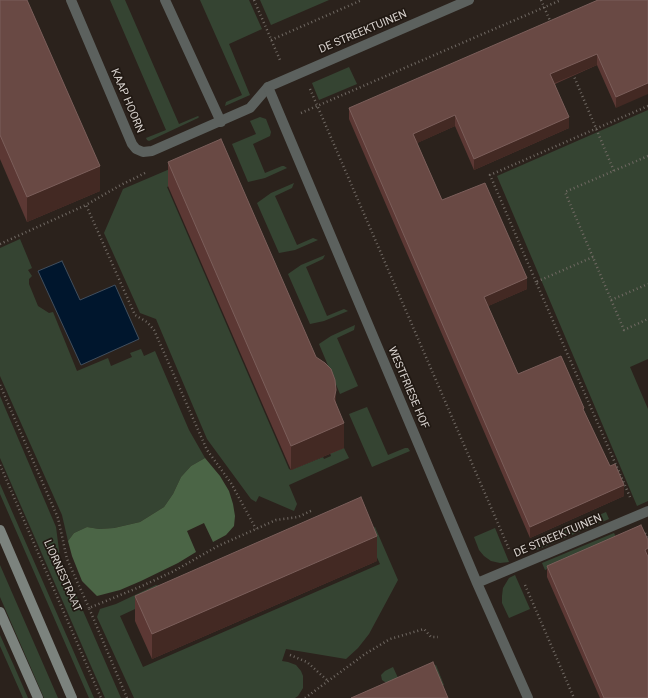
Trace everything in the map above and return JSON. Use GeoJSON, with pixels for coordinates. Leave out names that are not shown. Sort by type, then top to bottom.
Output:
{"type":"FeatureCollection","features":[{"type":"Feature","properties":{"kind":"street","name":"KAAP HOORN"},"geometry":{"type":"LineString","coordinates":[[71,0],[132,144],[136,149],[144,152],[152,151]]}},
{"type":"Feature","properties":{"kind":"street"},"geometry":{"type":"LineString","coordinates":[[165,0],[221,122]]}},
{"type":"Feature","properties":{"kind":"street","name":"DE STREEKTUINEN"},"geometry":{"type":"LineString","coordinates":[[268,86],[469,0]]}},
{"type":"Feature","properties":{"kind":"street"},"geometry":{"type":"LineString","coordinates":[[152,151],[250,108],[268,86]]}},
{"type":"Feature","properties":{"kind":"street","name":"WESTFRIESE HOF"},"geometry":{"type":"LineString","coordinates":[[268,86],[477,583],[528,698]]}},
{"type":"Feature","properties":{"kind":"street","name":"DE STREEKTUINEN"},"geometry":{"type":"LineString","coordinates":[[477,583],[648,511]]}},
{"type":"Feature","properties":{"kind":"street"},"geometry":{"type":"LineString","coordinates":[[0,530],[72,698]]}},
{"type":"Feature","properties":{"kind":"street"},"geometry":{"type":"LineString","coordinates":[[0,612],[38,698]]}},
{"type":"Feature","properties":{"kind":"path"},"geometry":{"type":"LineString","coordinates":[[254,0],[288,78]]}},
{"type":"Feature","properties":{"kind":"path"},"geometry":{"type":"LineString","coordinates":[[271,40],[362,0]]}},
{"type":"Feature","properties":{"kind":"path"},"geometry":{"type":"LineString","coordinates":[[541,0],[553,29]]}},
{"type":"Feature","properties":{"kind":"path"},"geometry":{"type":"LineString","coordinates":[[282,121],[562,0]]}},
{"type":"Feature","properties":{"kind":"path"},"geometry":{"type":"LineString","coordinates":[[572,71],[614,171]]}},
{"type":"Feature","properties":{"kind":"path"},"geometry":{"type":"LineString","coordinates":[[302,72],[574,698]]}},
{"type":"Feature","properties":{"kind":"path"},"geometry":{"type":"LineString","coordinates":[[638,516],[490,175],[648,106]]}},
{"type":"Feature","properties":{"kind":"path"},"geometry":{"type":"LineString","coordinates":[[0,244],[86,205],[119,186],[159,166],[152,151]]}},
{"type":"Feature","properties":{"kind":"path"},"geometry":{"type":"LineString","coordinates":[[648,156],[565,192],[624,330],[648,319]]}},
{"type":"Feature","properties":{"kind":"path"},"geometry":{"type":"LineString","coordinates":[[86,205],[135,315],[147,322],[154,330],[207,450],[231,483],[256,529]]}},
{"type":"Feature","properties":{"kind":"path"},"geometry":{"type":"LineString","coordinates":[[536,282],[593,257]]}},
{"type":"Feature","properties":{"kind":"path"},"geometry":{"type":"LineString","coordinates":[[611,300],[648,284]]}},
{"type":"Feature","properties":{"kind":"path"},"geometry":{"type":"LineString","coordinates":[[0,385],[58,518],[67,559],[127,698]]}},
{"type":"Feature","properties":{"kind":"path","name":"LIORNESTRAAT"},"geometry":{"type":"LineString","coordinates":[[0,465],[102,698]]}},
{"type":"Feature","properties":{"kind":"path"},"geometry":{"type":"LineString","coordinates":[[89,608],[174,571],[218,546],[276,520],[298,517],[313,510]]}},
{"type":"Feature","properties":{"kind":"path"},"geometry":{"type":"LineString","coordinates":[[305,698],[365,654],[390,639],[424,629],[431,637],[438,637]]}},
{"type":"Feature","properties":{"kind":"path"},"geometry":{"type":"LineString","coordinates":[[290,655],[308,662],[328,681]]}},
{"type":"Feature","properties":{"kind":"green space"},"geometry":{"type":"Polygon","coordinates":[[[110,0],[125,0],[179,124],[198,116],[198,118],[149,141],[147,140],[146,138],[166,130],[110,0]]]}},
{"type":"Feature","properties":{"kind":"green space"},"geometry":{"type":"Polygon","coordinates":[[[200,0],[249,0],[262,29],[229,44],[250,95],[225,106],[226,102],[242,95],[200,0]]]}},
{"type":"Feature","properties":{"kind":"green space"},"geometry":{"type":"Polygon","coordinates":[[[260,0],[329,0],[271,25],[260,0]]]}},
{"type":"Feature","properties":{"kind":"green space"},"geometry":{"type":"Polygon","coordinates":[[[349,67],[357,84],[319,100],[312,83],[349,67]]]}},
{"type":"Feature","properties":{"kind":"green space"},"geometry":{"type":"Polygon","coordinates":[[[648,110],[648,359],[630,367],[648,409],[648,501],[637,506],[497,176],[648,110]]]}},
{"type":"Feature","properties":{"kind":"green space"},"geometry":{"type":"Polygon","coordinates":[[[260,117],[266,119],[271,132],[270,136],[253,144],[265,173],[282,166],[287,168],[265,178],[248,182],[232,144],[256,134],[250,121],[260,117]]]}},
{"type":"Feature","properties":{"kind":"green space"},"geometry":{"type":"Polygon","coordinates":[[[205,154],[211,167],[167,187],[289,469],[291,470],[323,457],[324,459],[331,456],[330,453],[344,448],[349,458],[289,485],[297,504],[294,511],[259,496],[256,502],[251,499],[207,439],[156,319],[140,313],[104,233],[123,189],[205,154]]]}},
{"type":"Feature","properties":{"kind":"green space"},"geometry":{"type":"Polygon","coordinates":[[[294,183],[292,188],[275,196],[297,245],[313,238],[318,240],[295,250],[279,253],[257,203],[271,193],[294,183]]]}},
{"type":"Feature","properties":{"kind":"green space"},"geometry":{"type":"Polygon","coordinates":[[[20,239],[32,268],[28,270],[32,276],[29,279],[29,284],[38,306],[49,313],[53,312],[77,371],[108,358],[111,366],[132,357],[130,353],[141,349],[144,356],[155,351],[189,430],[205,458],[191,466],[181,477],[173,494],[164,507],[140,522],[114,528],[99,529],[87,527],[74,533],[68,541],[62,515],[0,376],[0,248],[20,239]]]}},
{"type":"Feature","properties":{"kind":"green space"},"geometry":{"type":"Polygon","coordinates":[[[325,255],[323,259],[306,267],[327,316],[344,309],[348,311],[324,321],[310,324],[288,274],[301,265],[325,255]]]}},
{"type":"Feature","properties":{"kind":"green space"},"geometry":{"type":"Polygon","coordinates":[[[355,325],[354,330],[337,338],[358,386],[340,394],[319,344],[331,336],[355,325]]]}},
{"type":"Feature","properties":{"kind":"green space"},"geometry":{"type":"Polygon","coordinates":[[[0,396],[56,527],[60,558],[121,698],[105,698],[0,458],[0,396]]]}},
{"type":"Feature","properties":{"kind":"green space"},"geometry":{"type":"Polygon","coordinates":[[[367,407],[388,455],[405,448],[408,448],[410,451],[372,467],[349,414],[367,407]]]}},
{"type":"Feature","properties":{"kind":"green space"},"geometry":{"type":"Polygon","coordinates":[[[205,458],[220,476],[229,491],[235,516],[234,526],[226,535],[213,542],[204,523],[187,531],[196,552],[178,563],[141,581],[120,590],[97,596],[82,581],[72,556],[68,541],[74,533],[87,527],[99,529],[114,528],[140,522],[164,507],[173,494],[181,477],[191,466],[205,458]]]}},
{"type":"Feature","properties":{"kind":"green space"},"geometry":{"type":"Polygon","coordinates":[[[0,484],[94,698],[89,698],[0,494],[0,484]]]}},
{"type":"Feature","properties":{"kind":"green space"},"geometry":{"type":"Polygon","coordinates":[[[606,512],[609,519],[537,550],[534,543],[606,512]]]}},
{"type":"Feature","properties":{"kind":"green space"},"geometry":{"type":"Polygon","coordinates":[[[375,527],[398,580],[369,634],[358,648],[346,659],[286,649],[282,661],[296,665],[303,676],[303,688],[298,696],[295,698],[134,698],[97,617],[100,609],[116,604],[156,585],[160,586],[165,595],[120,616],[143,667],[380,564],[365,531],[375,527]]]}},
{"type":"Feature","properties":{"kind":"green space"},"geometry":{"type":"Polygon","coordinates":[[[495,528],[509,562],[500,563],[491,561],[479,550],[474,537],[495,528]]]}},
{"type":"Feature","properties":{"kind":"green space"},"geometry":{"type":"Polygon","coordinates":[[[614,533],[617,539],[545,570],[542,563],[614,533]]]}},
{"type":"Feature","properties":{"kind":"green space"},"geometry":{"type":"Polygon","coordinates":[[[0,565],[58,698],[44,698],[0,597],[0,565]]]}},
{"type":"Feature","properties":{"kind":"green space"},"geometry":{"type":"Polygon","coordinates":[[[515,575],[530,609],[509,618],[502,603],[503,588],[509,578],[515,575]]]}},
{"type":"Feature","properties":{"kind":"green space"},"geometry":{"type":"Polygon","coordinates":[[[0,635],[28,698],[23,698],[0,646],[0,635]]]}},
{"type":"Feature","properties":{"kind":"green space"},"geometry":{"type":"Polygon","coordinates":[[[436,665],[444,685],[434,689],[397,690],[382,680],[381,675],[393,667],[399,680],[436,665]]]}},
{"type":"Feature","properties":{"kind":"water"},"geometry":{"type":"Polygon","coordinates":[[[62,261],[80,300],[115,285],[139,339],[81,365],[38,271],[62,261]]]}},
{"type":"Feature","properties":{"kind":"building"},"geometry":{"type":"Polygon","coordinates":[[[0,0],[27,0],[100,166],[27,197],[0,135],[0,0]]]}},
{"type":"Feature","properties":{"kind":"building"},"geometry":{"type":"Polygon","coordinates":[[[598,0],[648,0],[648,83],[616,97],[597,54],[550,74],[569,117],[474,159],[455,115],[413,134],[442,200],[485,183],[527,278],[484,297],[518,374],[561,356],[584,408],[583,409],[610,466],[615,464],[624,485],[530,527],[349,108],[598,0]]]}},
{"type":"Feature","properties":{"kind":"building"},"geometry":{"type":"Polygon","coordinates":[[[221,139],[316,357],[331,369],[335,380],[336,390],[334,399],[344,423],[291,446],[168,162],[221,139]]]}},
{"type":"Feature","properties":{"kind":"building"},"geometry":{"type":"Polygon","coordinates":[[[361,497],[377,536],[152,634],[135,596],[361,497]]]}},
{"type":"Feature","properties":{"kind":"building"},"geometry":{"type":"Polygon","coordinates":[[[641,525],[648,540],[648,548],[645,550],[648,557],[648,698],[604,698],[547,566],[641,525]]]}},
{"type":"Feature","properties":{"kind":"building"},"geometry":{"type":"Polygon","coordinates":[[[433,662],[448,698],[351,698],[433,662]]]}}]}
